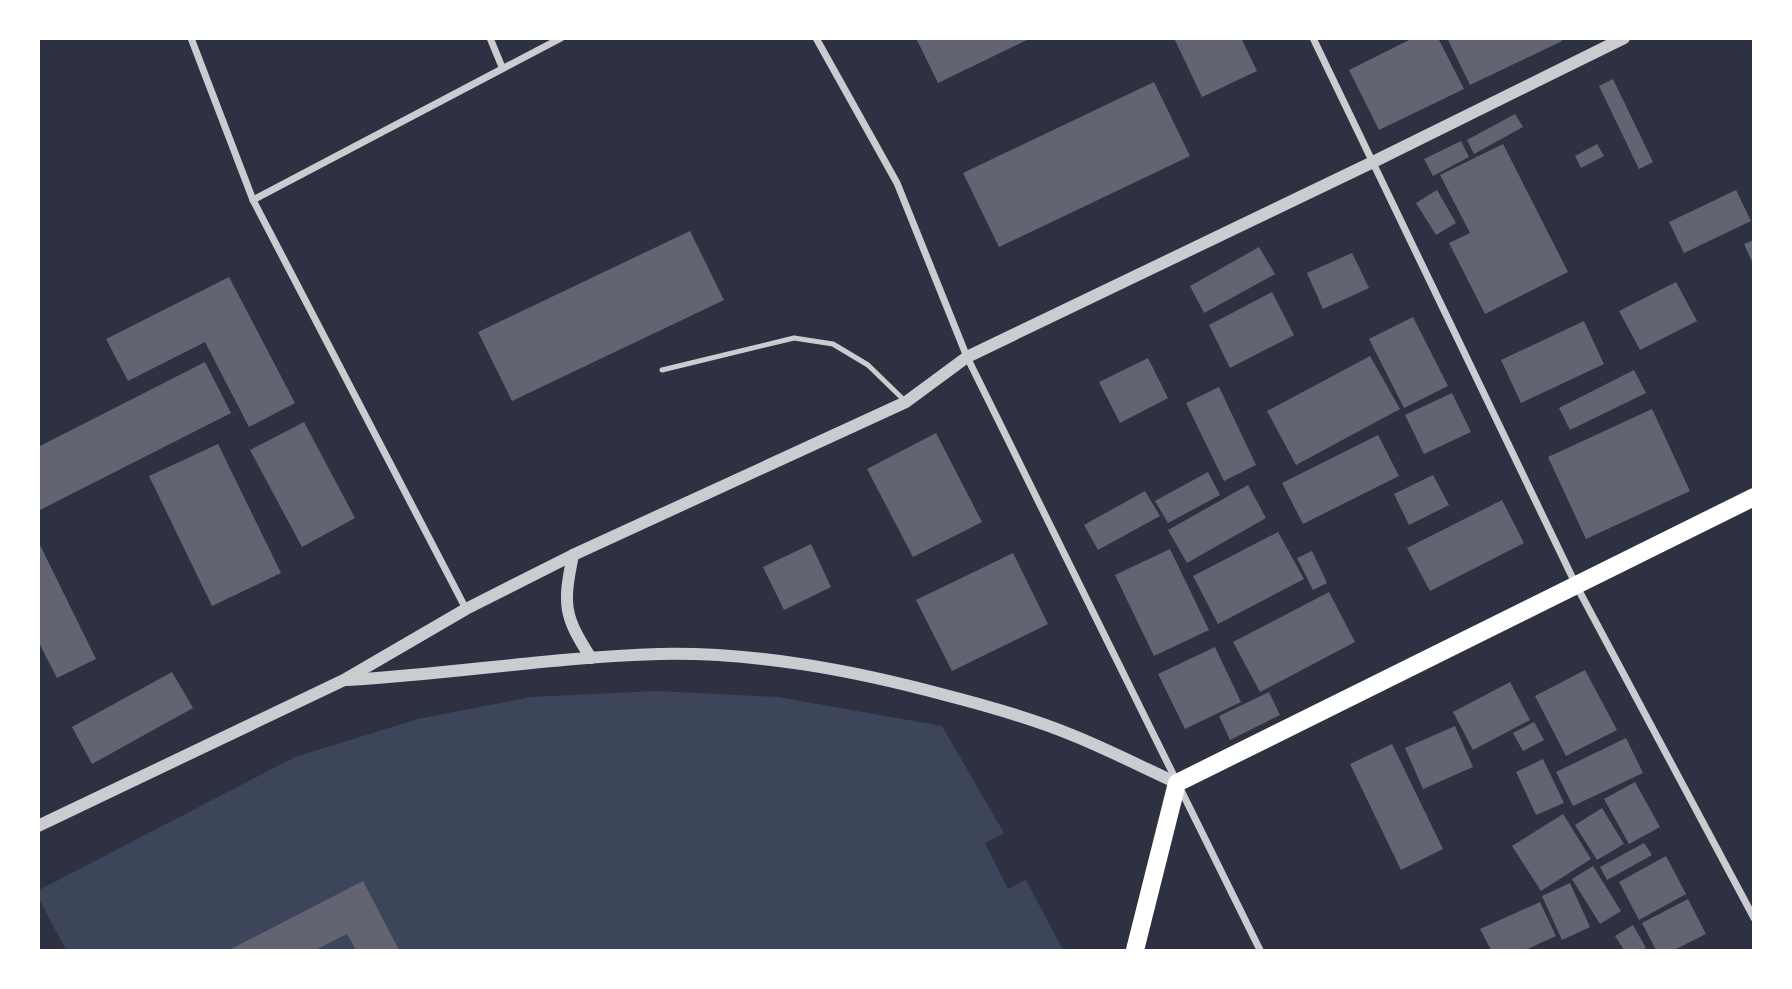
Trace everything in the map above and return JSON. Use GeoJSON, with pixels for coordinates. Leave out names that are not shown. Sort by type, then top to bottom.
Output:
{"type":"FeatureCollection","features":[{"type":"Feature","properties":{"kind":"main road"},"geometry":{"type":"LineString","coordinates":[[1135,950],[1149,905],[1177,783],[1754,497]]}},
{"type":"Feature","properties":{"kind":"street"},"geometry":{"type":"LineString","coordinates":[[191,38],[253,200],[466,609]]}},
{"type":"Feature","properties":{"kind":"street"},"geometry":{"type":"LineString","coordinates":[[489,38],[502,67]]}},
{"type":"Feature","properties":{"kind":"street"},"geometry":{"type":"LineString","coordinates":[[253,200],[561,38]]}},
{"type":"Feature","properties":{"kind":"street"},"geometry":{"type":"LineString","coordinates":[[816,38],[897,183],[967,357],[1260,950]]}},
{"type":"Feature","properties":{"kind":"street"},"geometry":{"type":"LineString","coordinates":[[1312,38],[1576,585],[1754,918]]}},
{"type":"Feature","properties":{"kind":"street"},"geometry":{"type":"LineString","coordinates":[[38,825],[344,680],[466,609],[573,555],[906,401],[967,357],[1624,38]]}},
{"type":"Feature","properties":{"kind":"street"},"geometry":{"type":"LineString","coordinates":[[573,555],[565,591],[567,613],[574,632],[591,658]]}},
{"type":"Feature","properties":{"kind":"street"},"geometry":{"type":"LineString","coordinates":[[344,680],[423,676],[591,658],[660,654],[764,658],[885,679],[982,705],[1071,734],[1177,783]]}},
{"type":"Feature","properties":{"kind":"lane"},"geometry":{"type":"LineString","coordinates":[[662,370],[794,338],[833,344],[868,366],[906,401]]}},
{"type":"Feature","properties":{"kind":"shaded area"},"geometry":{"type":"Polygon","coordinates":[[[656,691],[778,697],[942,726],[1004,833],[985,843],[1008,889],[1026,880],[1063,950],[66,950],[39,899],[39,890],[295,757],[418,719],[531,697],[656,691]]]}},
{"type":"Feature","properties":{"kind":"building"},"geometry":{"type":"Polygon","coordinates":[[[916,38],[1031,38],[938,83],[916,38]]]}},
{"type":"Feature","properties":{"kind":"building"},"geometry":{"type":"Polygon","coordinates":[[[1174,38],[1241,38],[1257,71],[1202,97],[1174,38]]]}},
{"type":"Feature","properties":{"kind":"building"},"geometry":{"type":"Polygon","coordinates":[[[1413,38],[1438,38],[1464,89],[1379,130],[1349,70],[1413,38]]]}},
{"type":"Feature","properties":{"kind":"building"},"geometry":{"type":"Polygon","coordinates":[[[1447,38],[1561,38],[1562,41],[1470,85],[1447,38]]]}},
{"type":"Feature","properties":{"kind":"building"},"geometry":{"type":"Polygon","coordinates":[[[1613,79],[1653,162],[1639,169],[1599,86],[1613,79]]]}},
{"type":"Feature","properties":{"kind":"building"},"geometry":{"type":"Polygon","coordinates":[[[1154,82],[1190,156],[999,247],[963,173],[1154,82]]]}},
{"type":"Feature","properties":{"kind":"building"},"geometry":{"type":"Polygon","coordinates":[[[1515,114],[1523,127],[1474,154],[1467,140],[1515,114]]]}},
{"type":"Feature","properties":{"kind":"building"},"geometry":{"type":"Polygon","coordinates":[[[1461,141],[1469,157],[1433,176],[1424,159],[1461,141]]]}},
{"type":"Feature","properties":{"kind":"building"},"geometry":{"type":"Polygon","coordinates":[[[1503,144],[1568,272],[1485,314],[1449,243],[1470,233],[1440,175],[1503,144]]]}},
{"type":"Feature","properties":{"kind":"building"},"geometry":{"type":"Polygon","coordinates":[[[1597,144],[1604,156],[1581,168],[1575,156],[1597,144]]]}},
{"type":"Feature","properties":{"kind":"building"},"geometry":{"type":"Polygon","coordinates":[[[1437,190],[1456,223],[1436,235],[1416,203],[1437,190]]]}},
{"type":"Feature","properties":{"kind":"building"},"geometry":{"type":"Polygon","coordinates":[[[1736,190],[1751,221],[1684,253],[1669,222],[1736,190]]]}},
{"type":"Feature","properties":{"kind":"building"},"geometry":{"type":"Polygon","coordinates":[[[690,231],[724,300],[512,401],[478,332],[690,231]]]}},
{"type":"Feature","properties":{"kind":"building"},"geometry":{"type":"Polygon","coordinates":[[[1754,240],[1754,266],[1744,244],[1754,240]]]}},
{"type":"Feature","properties":{"kind":"building"},"geometry":{"type":"Polygon","coordinates":[[[1259,247],[1275,274],[1204,313],[1190,286],[1259,247]]]}},
{"type":"Feature","properties":{"kind":"building"},"geometry":{"type":"Polygon","coordinates":[[[1352,253],[1369,288],[1323,309],[1307,273],[1352,253]]]}},
{"type":"Feature","properties":{"kind":"building"},"geometry":{"type":"Polygon","coordinates":[[[229,277],[295,403],[249,427],[205,342],[128,381],[106,339],[229,277]]]}},
{"type":"Feature","properties":{"kind":"building"},"geometry":{"type":"Polygon","coordinates":[[[1676,282],[1697,321],[1640,350],[1619,311],[1676,282]]]}},
{"type":"Feature","properties":{"kind":"building"},"geometry":{"type":"Polygon","coordinates":[[[1272,292],[1294,335],[1230,368],[1209,325],[1272,292]]]}},
{"type":"Feature","properties":{"kind":"building"},"geometry":{"type":"Polygon","coordinates":[[[1413,317],[1448,386],[1404,408],[1369,339],[1413,317]]]}},
{"type":"Feature","properties":{"kind":"building"},"geometry":{"type":"Polygon","coordinates":[[[1584,321],[1604,364],[1521,403],[1501,360],[1584,321]]]}},
{"type":"Feature","properties":{"kind":"building"},"geometry":{"type":"Polygon","coordinates":[[[1370,356],[1400,409],[1296,465],[1267,411],[1370,356]]]}},
{"type":"Feature","properties":{"kind":"building"},"geometry":{"type":"Polygon","coordinates":[[[1148,358],[1168,398],[1120,423],[1099,382],[1148,358]]]}},
{"type":"Feature","properties":{"kind":"building"},"geometry":{"type":"Polygon","coordinates":[[[205,362],[231,413],[38,511],[38,447],[205,362]]]}},
{"type":"Feature","properties":{"kind":"building"},"geometry":{"type":"Polygon","coordinates":[[[1634,370],[1646,393],[1570,430],[1559,408],[1634,370]]]}},
{"type":"Feature","properties":{"kind":"building"},"geometry":{"type":"Polygon","coordinates":[[[1219,387],[1256,465],[1224,481],[1186,403],[1219,387]]]}},
{"type":"Feature","properties":{"kind":"building"},"geometry":{"type":"Polygon","coordinates":[[[1452,393],[1471,432],[1424,454],[1405,415],[1452,393]]]}},
{"type":"Feature","properties":{"kind":"building"},"geometry":{"type":"Polygon","coordinates":[[[1652,409],[1690,491],[1586,539],[1548,457],[1652,409]]]}},
{"type":"Feature","properties":{"kind":"building"},"geometry":{"type":"Polygon","coordinates":[[[304,422],[355,518],[302,547],[250,450],[304,422]]]}},
{"type":"Feature","properties":{"kind":"building"},"geometry":{"type":"Polygon","coordinates":[[[936,433],[982,522],[913,557],[867,469],[936,433]]]}},
{"type":"Feature","properties":{"kind":"building"},"geometry":{"type":"Polygon","coordinates":[[[1378,435],[1399,476],[1303,524],[1282,483],[1378,435]]]}},
{"type":"Feature","properties":{"kind":"building"},"geometry":{"type":"Polygon","coordinates":[[[218,444],[281,573],[212,606],[149,476],[218,444]]]}},
{"type":"Feature","properties":{"kind":"building"},"geometry":{"type":"Polygon","coordinates":[[[1208,472],[1220,495],[1168,523],[1155,501],[1208,472]]]}},
{"type":"Feature","properties":{"kind":"building"},"geometry":{"type":"Polygon","coordinates":[[[1433,475],[1449,505],[1409,525],[1394,494],[1433,475]]]}},
{"type":"Feature","properties":{"kind":"building"},"geometry":{"type":"Polygon","coordinates":[[[1248,485],[1266,518],[1187,563],[1168,530],[1248,485]]]}},
{"type":"Feature","properties":{"kind":"building"},"geometry":{"type":"Polygon","coordinates":[[[1145,491],[1160,516],[1098,550],[1084,525],[1145,491]]]}},
{"type":"Feature","properties":{"kind":"building"},"geometry":{"type":"Polygon","coordinates":[[[1502,500],[1524,543],[1430,591],[1407,548],[1502,500]]]}},
{"type":"Feature","properties":{"kind":"building"},"geometry":{"type":"Polygon","coordinates":[[[1278,532],[1304,579],[1218,624],[1193,576],[1278,532]]]}},
{"type":"Feature","properties":{"kind":"building"},"geometry":{"type":"Polygon","coordinates":[[[38,541],[96,659],[57,678],[38,641],[38,541]]]}},
{"type":"Feature","properties":{"kind":"building"},"geometry":{"type":"Polygon","coordinates":[[[811,544],[831,587],[784,610],[763,567],[811,544]]]}},
{"type":"Feature","properties":{"kind":"building"},"geometry":{"type":"Polygon","coordinates":[[[1170,549],[1209,630],[1154,656],[1115,575],[1170,549]]]}},
{"type":"Feature","properties":{"kind":"building"},"geometry":{"type":"Polygon","coordinates":[[[1312,551],[1327,583],[1313,590],[1297,558],[1312,551]]]}},
{"type":"Feature","properties":{"kind":"building"},"geometry":{"type":"Polygon","coordinates":[[[1013,553],[1048,624],[952,671],[916,600],[1013,553]]]}},
{"type":"Feature","properties":{"kind":"building"},"geometry":{"type":"Polygon","coordinates":[[[1329,592],[1355,642],[1260,692],[1233,642],[1329,592]]]}},
{"type":"Feature","properties":{"kind":"building"},"geometry":{"type":"Polygon","coordinates":[[[1215,647],[1241,702],[1185,729],[1158,674],[1215,647]]]}},
{"type":"Feature","properties":{"kind":"building"},"geometry":{"type":"Polygon","coordinates":[[[1585,670],[1617,730],[1566,756],[1535,696],[1585,670]]]}},
{"type":"Feature","properties":{"kind":"building"},"geometry":{"type":"Polygon","coordinates":[[[172,672],[193,708],[92,764],[72,727],[172,672]]]}},
{"type":"Feature","properties":{"kind":"building"},"geometry":{"type":"Polygon","coordinates":[[[1510,682],[1530,720],[1473,750],[1453,712],[1510,682]]]}},
{"type":"Feature","properties":{"kind":"building"},"geometry":{"type":"Polygon","coordinates":[[[1269,692],[1280,715],[1230,740],[1219,716],[1269,692]]]}},
{"type":"Feature","properties":{"kind":"building"},"geometry":{"type":"Polygon","coordinates":[[[1534,722],[1544,740],[1523,751],[1513,733],[1534,722]]]}},
{"type":"Feature","properties":{"kind":"building"},"geometry":{"type":"Polygon","coordinates":[[[1455,726],[1473,767],[1423,789],[1405,748],[1455,726]]]}},
{"type":"Feature","properties":{"kind":"building"},"geometry":{"type":"Polygon","coordinates":[[[1626,738],[1643,773],[1573,806],[1556,772],[1626,738]]]}},
{"type":"Feature","properties":{"kind":"building"},"geometry":{"type":"Polygon","coordinates":[[[1392,744],[1443,849],[1401,870],[1350,764],[1392,744]]]}},
{"type":"Feature","properties":{"kind":"building"},"geometry":{"type":"Polygon","coordinates":[[[1543,759],[1564,803],[1536,815],[1516,772],[1543,759]]]}},
{"type":"Feature","properties":{"kind":"building"},"geometry":{"type":"Polygon","coordinates":[[[1635,782],[1660,827],[1629,844],[1604,799],[1635,782]]]}},
{"type":"Feature","properties":{"kind":"building"},"geometry":{"type":"Polygon","coordinates":[[[1602,808],[1624,844],[1597,860],[1575,825],[1602,808]]]}},
{"type":"Feature","properties":{"kind":"building"},"geometry":{"type":"Polygon","coordinates":[[[1563,814],[1591,859],[1541,891],[1512,846],[1563,814]]]}},
{"type":"Feature","properties":{"kind":"building"},"geometry":{"type":"Polygon","coordinates":[[[1644,843],[1652,855],[1607,880],[1600,867],[1644,843]]]}},
{"type":"Feature","properties":{"kind":"building"},"geometry":{"type":"Polygon","coordinates":[[[1666,856],[1686,894],[1639,920],[1619,882],[1666,856]]]}},
{"type":"Feature","properties":{"kind":"building"},"geometry":{"type":"Polygon","coordinates":[[[1593,866],[1621,911],[1600,924],[1572,879],[1593,866]]]}},
{"type":"Feature","properties":{"kind":"building"},"geometry":{"type":"Polygon","coordinates":[[[363,881],[399,950],[356,950],[347,934],[315,950],[229,950],[363,881]]]}},
{"type":"Feature","properties":{"kind":"building"},"geometry":{"type":"Polygon","coordinates":[[[1570,883],[1590,927],[1562,940],[1542,896],[1570,883]]]}},
{"type":"Feature","properties":{"kind":"building"},"geometry":{"type":"Polygon","coordinates":[[[1688,899],[1706,934],[1674,950],[1656,950],[1642,923],[1688,899]]]}},
{"type":"Feature","properties":{"kind":"building"},"geometry":{"type":"Polygon","coordinates":[[[1540,902],[1556,936],[1525,950],[1491,950],[1480,929],[1540,902]]]}},
{"type":"Feature","properties":{"kind":"building"},"geometry":{"type":"Polygon","coordinates":[[[1633,925],[1646,948],[1624,950],[1615,936],[1633,925]]]}}]}
